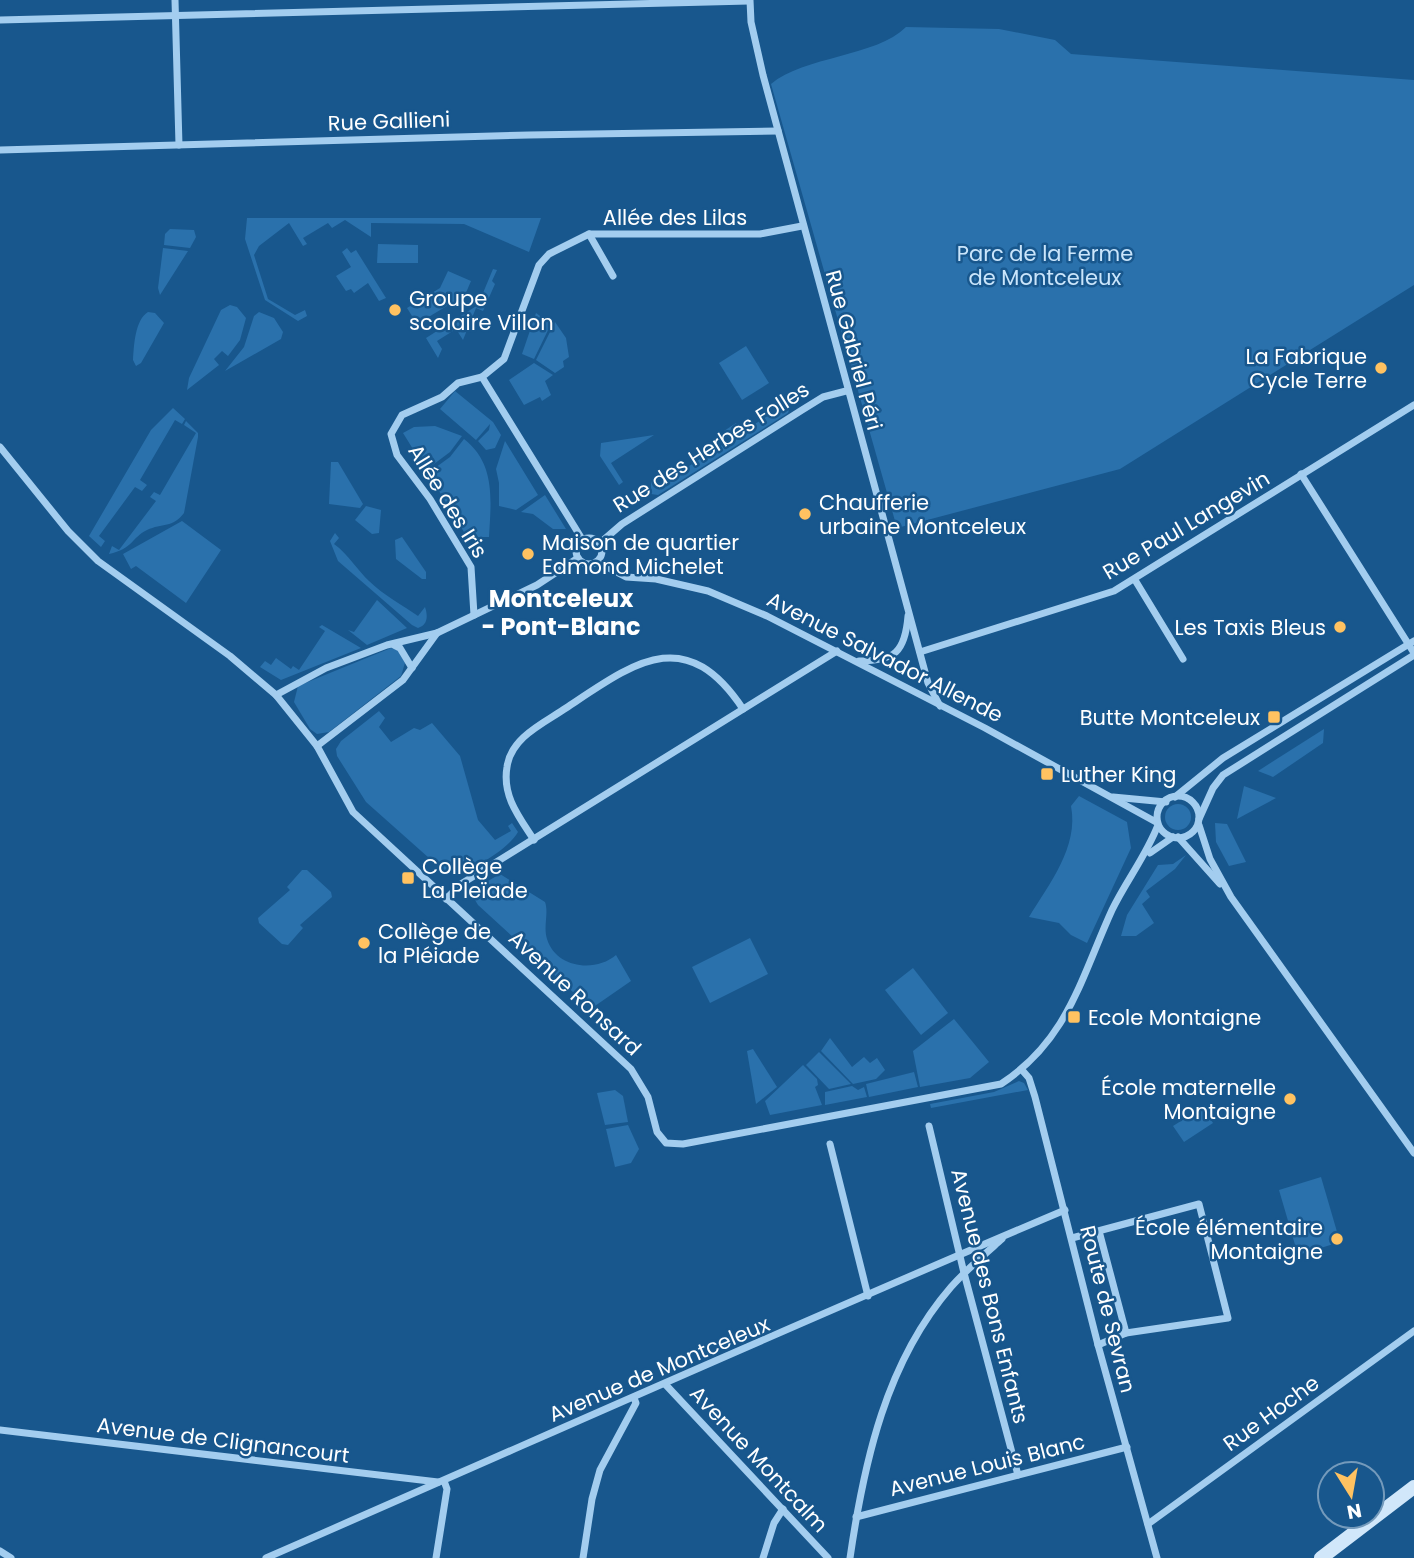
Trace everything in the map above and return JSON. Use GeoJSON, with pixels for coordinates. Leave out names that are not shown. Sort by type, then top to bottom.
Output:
{"type":"FeatureCollection","features":[{"type":"Feature","properties":{"kind":"main road"},"geometry":{"type":"LineString","coordinates":[[1321,1558],[1414,1487]]}},
{"type":"Feature","properties":{"kind":"street"},"geometry":{"type":"LineString","coordinates":[[175,0],[179,145]]}},
{"type":"Feature","properties":{"kind":"street"},"geometry":{"type":"LineString","coordinates":[[0,20],[750,1]]}},
{"type":"Feature","properties":{"kind":"street","name":"Rue Gabriel Péri"},"geometry":{"type":"LineString","coordinates":[[750,1],[760,62],[846,391],[928,683],[940,706]]}},
{"type":"Feature","properties":{"kind":"street","name":"Rue Gallieni"},"geometry":{"type":"LineString","coordinates":[[0,150],[778,131]]}},
{"type":"Feature","properties":{"kind":"street","name":"Allée des Lilas"},"geometry":{"type":"LineString","coordinates":[[482,377],[504,359],[539,265],[549,254],[589,234],[760,234],[803,226]]}},
{"type":"Feature","properties":{"kind":"street"},"geometry":{"type":"LineString","coordinates":[[589,234],[613,276]]}},
{"type":"Feature","properties":{"kind":"street"},"geometry":{"type":"LineString","coordinates":[[482,377],[582,539]]}},
{"type":"Feature","properties":{"kind":"street","name":"Allée des Iris"},"geometry":{"type":"LineString","coordinates":[[474,615],[471,567],[430,499],[397,455],[391,434],[402,415],[442,397],[458,383],[482,377]]}},
{"type":"Feature","properties":{"kind":"street","name":"Rue des Herbes Folles"},"geometry":{"type":"LineString","coordinates":[[600,542],[622,524],[823,397],[846,391]]}},
{"type":"Feature","properties":{"kind":"street","name":"Rue Paul Langevin"},"geometry":{"type":"LineString","coordinates":[[920,652],[1100,597],[1135,580],[1414,405]]}},
{"type":"Feature","properties":{"kind":"street"},"geometry":{"type":"LineString","coordinates":[[0,447],[68,531],[98,561],[230,656],[276,695],[317,746],[353,812],[446,900],[459,886],[837,651]]}},
{"type":"Feature","properties":{"kind":"street"},"geometry":{"type":"LineString","coordinates":[[1175,837],[1199,822],[1213,788],[1223,775],[1414,654],[1411,643],[1301,474]]}},
{"type":"Feature","properties":{"kind":"street"},"geometry":{"type":"LineString","coordinates":[[590,537],[600,542],[603,553],[597,562],[584,563],[578,558],[576,548],[582,539],[590,537]]}},
{"type":"Feature","properties":{"kind":"street"},"geometry":{"type":"LineString","coordinates":[[276,695],[305,677],[392,644],[437,633],[537,585],[578,558]]}},
{"type":"Feature","properties":{"kind":"street","name":"Avenue Salvador Allende"},"geometry":{"type":"LineString","coordinates":[[597,562],[626,577],[656,579],[708,591],[837,651],[1157,824]]}},
{"type":"Feature","properties":{"kind":"street"},"geometry":{"type":"LineString","coordinates":[[1135,580],[1183,659]]}},
{"type":"Feature","properties":{"kind":"street"},"geometry":{"type":"LineString","coordinates":[[857,661],[879,661],[898,652],[906,637],[909,612]]}},
{"type":"Feature","properties":{"kind":"street"},"geometry":{"type":"LineString","coordinates":[[317,746],[403,680],[437,633]]}},
{"type":"Feature","properties":{"kind":"street"},"geometry":{"type":"LineString","coordinates":[[1231,897],[1175,837],[1157,824],[1159,810],[1223,758],[1411,643]]}},
{"type":"Feature","properties":{"kind":"street"},"geometry":{"type":"LineString","coordinates":[[392,644],[400,648],[412,668]]}},
{"type":"Feature","properties":{"kind":"street"},"geometry":{"type":"LineString","coordinates":[[534,840],[508,796],[505,778],[509,757],[515,746],[532,730],[628,668],[665,658],[693,663],[720,679],[743,709]]}},
{"type":"Feature","properties":{"kind":"street","name":"Avenue Salvador Allende"},"geometry":{"type":"LineString","coordinates":[[1108,796],[1166,802]]}},
{"type":"Feature","properties":{"kind":"street"},"geometry":{"type":"LineString","coordinates":[[1175,797],[1188,798],[1195,803],[1209,859],[1231,897],[1414,1153]]}},
{"type":"Feature","properties":{"kind":"street","name":"Avenue Ronsard"},"geometry":{"type":"LineString","coordinates":[[446,900],[520,964],[631,1069],[648,1097],[657,1132],[670,1144],[991,1087],[1022,1070],[1049,1041],[1068,1014],[1113,910],[1144,859],[1157,824]]}},
{"type":"Feature","properties":{"kind":"street","name":"Avenue Ronsard"},"geometry":{"type":"LineString","coordinates":[[1144,859],[1175,837]]}},
{"type":"Feature","properties":{"kind":"street","name":"Route de Sevran"},"geometry":{"type":"LineString","coordinates":[[1022,1070],[1033,1092],[1097,1345],[1157,1558]]}},
{"type":"Feature","properties":{"kind":"street","name":"Avenue des Bons Enfants"},"geometry":{"type":"LineString","coordinates":[[929,1126],[964,1273],[1018,1475]]}},
{"type":"Feature","properties":{"kind":"street"},"geometry":{"type":"LineString","coordinates":[[830,1144],[868,1296]]}},
{"type":"Feature","properties":{"kind":"street"},"geometry":{"type":"LineString","coordinates":[[1072,1238],[1199,1204],[1228,1318],[1126,1333],[1097,1345]]}},
{"type":"Feature","properties":{"kind":"street","name":"Avenue de Montceleux"},"geometry":{"type":"LineString","coordinates":[[266,1558],[868,1296],[960,1253],[1065,1210]]}},
{"type":"Feature","properties":{"kind":"street"},"geometry":{"type":"LineString","coordinates":[[1099,1231],[1126,1333]]}},
{"type":"Feature","properties":{"kind":"street"},"geometry":{"type":"LineString","coordinates":[[850,1558],[873,1437],[890,1389],[911,1344],[964,1273],[1006,1235]]}},
{"type":"Feature","properties":{"kind":"street","name":"Rue Hoche"},"geometry":{"type":"LineString","coordinates":[[1148,1524],[1414,1331]]}},
{"type":"Feature","properties":{"kind":"street","name":"Avenue Montcalm"},"geometry":{"type":"LineString","coordinates":[[665,1384],[828,1558]]}},
{"type":"Feature","properties":{"kind":"street"},"geometry":{"type":"LineString","coordinates":[[583,1558],[592,1499],[600,1470],[636,1403],[634,1398]]}},
{"type":"Feature","properties":{"kind":"street","name":"Avenue de Clignancourt"},"geometry":{"type":"LineString","coordinates":[[0,1430],[443,1482]]}},
{"type":"Feature","properties":{"kind":"street","name":"Avenue Louis Blanc"},"geometry":{"type":"LineString","coordinates":[[856,1517],[1127,1447]]}},
{"type":"Feature","properties":{"kind":"street"},"geometry":{"type":"LineString","coordinates":[[404,1479],[407,1497]]}},
{"type":"Feature","properties":{"kind":"street"},"geometry":{"type":"LineString","coordinates":[[436,1558],[447,1489],[443,1482]]}},
{"type":"Feature","properties":{"kind":"street"},"geometry":{"type":"LineString","coordinates":[[763,1558],[774,1523],[783,1509]]}},
{"type":"Feature","properties":{"kind":"street"},"geometry":{"type":"LineString","coordinates":[[288,1558],[290,1548]]}},
{"type":"Feature","properties":{"kind":"street"},"geometry":{"type":"LineString","coordinates":[[0,1550],[11,1558]]}},
{"type":"Feature","properties":{"kind":"green space","name":"Parc de la Ferme de Montceleux"},"geometry":{"type":"Polygon","coordinates":[[[906,27],[999,29],[1055,40],[1071,54],[1414,80],[1414,285],[1120,469],[897,528],[771,84],[802,68],[877,45],[906,27]]]}},
{"type":"Feature","properties":{"kind":"green space"},"geometry":{"type":"Polygon","coordinates":[[[247,218],[541,218],[529,252],[464,224],[371,223],[371,237],[345,220],[332,228],[328,223],[303,238],[307,244],[303,246],[289,223],[259,246],[254,255],[268,299],[295,315],[305,310],[307,316],[298,321],[265,300],[245,239],[247,218]]]}},
{"type":"Feature","properties":{"kind":"green space"},"geometry":{"type":"Polygon","coordinates":[[[170,229],[194,230],[196,237],[190,248],[164,245],[165,234],[170,229]]]}},
{"type":"Feature","properties":{"kind":"green space"},"geometry":{"type":"Polygon","coordinates":[[[378,244],[418,245],[418,263],[377,263],[378,244]]]}},
{"type":"Feature","properties":{"kind":"green space"},"geometry":{"type":"Polygon","coordinates":[[[163,248],[188,251],[160,295],[158,288],[163,248]]]}},
{"type":"Feature","properties":{"kind":"green space"},"geometry":{"type":"Polygon","coordinates":[[[347,248],[351,253],[356,250],[386,298],[379,301],[368,283],[354,293],[351,289],[346,291],[336,276],[351,267],[342,252],[347,248]]]}},
{"type":"Feature","properties":{"kind":"green space"},"geometry":{"type":"Polygon","coordinates":[[[493,269],[497,270],[492,281],[495,284],[483,311],[476,308],[463,340],[456,329],[437,341],[442,349],[438,358],[426,338],[478,305],[493,269]]]}},
{"type":"Feature","properties":{"kind":"green space"},"geometry":{"type":"Polygon","coordinates":[[[448,271],[471,281],[465,295],[417,324],[407,308],[440,288],[448,271]]]}},
{"type":"Feature","properties":{"kind":"green space"},"geometry":{"type":"Polygon","coordinates":[[[230,305],[237,307],[246,318],[240,340],[228,356],[222,351],[214,359],[219,365],[187,390],[189,378],[221,310],[230,305]]]}},
{"type":"Feature","properties":{"kind":"green space"},"geometry":{"type":"Polygon","coordinates":[[[148,312],[155,313],[164,323],[141,363],[136,366],[133,360],[136,333],[140,321],[148,312]]]}},
{"type":"Feature","properties":{"kind":"green space"},"geometry":{"type":"Polygon","coordinates":[[[259,312],[274,318],[283,332],[281,339],[225,371],[244,347],[254,316],[259,312]]]}},
{"type":"Feature","properties":{"kind":"green space"},"geometry":{"type":"Polygon","coordinates":[[[536,313],[551,324],[534,359],[522,354],[536,313]]]}},
{"type":"Feature","properties":{"kind":"green space"},"geometry":{"type":"Polygon","coordinates":[[[555,322],[566,338],[569,357],[563,361],[564,367],[555,373],[536,360],[555,322]]]}},
{"type":"Feature","properties":{"kind":"green space"},"geometry":{"type":"Polygon","coordinates":[[[746,346],[769,383],[742,400],[719,363],[746,346]]]}},
{"type":"Feature","properties":{"kind":"green space"},"geometry":{"type":"Polygon","coordinates":[[[534,363],[553,375],[545,381],[551,395],[542,401],[540,397],[524,405],[509,380],[534,363]]]}},
{"type":"Feature","properties":{"kind":"green space"},"geometry":{"type":"Polygon","coordinates":[[[455,391],[493,422],[501,435],[495,448],[486,450],[478,441],[489,430],[490,424],[476,440],[440,409],[455,391]]]}},
{"type":"Feature","properties":{"kind":"green space"},"geometry":{"type":"Polygon","coordinates":[[[782,399],[791,405],[788,413],[658,495],[651,494],[651,481],[656,487],[730,440],[724,431],[736,423],[742,432],[782,407],[779,401],[782,399]]]}},
{"type":"Feature","properties":{"kind":"green space"},"geometry":{"type":"Polygon","coordinates":[[[173,408],[185,419],[182,424],[175,420],[140,480],[147,485],[142,491],[135,487],[99,536],[105,541],[101,547],[89,536],[151,430],[173,408]]]}},
{"type":"Feature","properties":{"kind":"green space"},"geometry":{"type":"Polygon","coordinates":[[[186,421],[198,433],[198,437],[184,513],[176,521],[147,530],[123,549],[109,554],[112,546],[119,550],[156,501],[150,497],[154,492],[160,495],[196,433],[184,425],[186,421]]]}},
{"type":"Feature","properties":{"kind":"green space"},"geometry":{"type":"Polygon","coordinates":[[[435,426],[462,436],[450,452],[426,470],[403,433],[414,427],[435,426]]]}},
{"type":"Feature","properties":{"kind":"green space"},"geometry":{"type":"Polygon","coordinates":[[[654,435],[611,463],[623,482],[619,485],[600,456],[601,443],[654,435]]]}},
{"type":"Feature","properties":{"kind":"green space"},"geometry":{"type":"Polygon","coordinates":[[[464,439],[482,460],[486,471],[490,496],[489,537],[467,537],[428,473],[450,457],[464,439]]]}},
{"type":"Feature","properties":{"kind":"green space"},"geometry":{"type":"Polygon","coordinates":[[[505,441],[538,495],[516,510],[499,506],[496,469],[505,441]]]}},
{"type":"Feature","properties":{"kind":"green space"},"geometry":{"type":"Polygon","coordinates":[[[331,462],[338,462],[363,504],[360,508],[329,504],[331,462]]]}},
{"type":"Feature","properties":{"kind":"green space"},"geometry":{"type":"Polygon","coordinates":[[[545,495],[566,529],[553,529],[533,514],[521,512],[545,495]]]}},
{"type":"Feature","properties":{"kind":"green space"},"geometry":{"type":"Polygon","coordinates":[[[366,506],[381,510],[379,533],[372,534],[355,520],[366,506]]]}},
{"type":"Feature","properties":{"kind":"green space"},"geometry":{"type":"Polygon","coordinates":[[[182,521],[221,550],[186,603],[136,566],[131,569],[123,554],[182,521]]]}},
{"type":"Feature","properties":{"kind":"green space"},"geometry":{"type":"Polygon","coordinates":[[[335,533],[339,538],[334,544],[387,596],[418,616],[425,607],[427,617],[424,625],[418,628],[412,625],[338,561],[330,541],[335,533]]]}},
{"type":"Feature","properties":{"kind":"green space"},"geometry":{"type":"Polygon","coordinates":[[[402,537],[426,572],[426,579],[422,579],[396,559],[395,540],[402,537]]]}},
{"type":"Feature","properties":{"kind":"green space"},"geometry":{"type":"Polygon","coordinates":[[[377,600],[407,628],[367,645],[348,630],[354,632],[377,600]]]}},
{"type":"Feature","properties":{"kind":"green space"},"geometry":{"type":"Polygon","coordinates":[[[322,625],[361,648],[281,680],[260,667],[265,661],[271,665],[276,658],[291,669],[293,666],[299,670],[325,631],[319,627],[322,625]]]}},
{"type":"Feature","properties":{"kind":"green space"},"geometry":{"type":"Polygon","coordinates":[[[391,648],[398,650],[405,663],[401,676],[329,732],[317,734],[310,729],[294,702],[298,686],[391,648]]]}},
{"type":"Feature","properties":{"kind":"green space"},"geometry":{"type":"Polygon","coordinates":[[[379,711],[385,718],[379,727],[391,742],[414,728],[420,730],[432,723],[460,756],[478,820],[495,840],[511,831],[508,826],[512,823],[518,832],[505,847],[476,866],[447,874],[366,802],[337,756],[336,749],[341,741],[379,711]]]}},
{"type":"Feature","properties":{"kind":"green space"},"geometry":{"type":"Polygon","coordinates":[[[1324,729],[1323,743],[1273,777],[1258,771],[1324,729]]]}},
{"type":"Feature","properties":{"kind":"green space"},"geometry":{"type":"Polygon","coordinates":[[[1244,786],[1276,798],[1237,819],[1244,786]]]}},
{"type":"Feature","properties":{"kind":"green space"},"geometry":{"type":"Polygon","coordinates":[[[1079,796],[1127,822],[1131,848],[1087,943],[1071,935],[1059,923],[1029,917],[1053,878],[1066,850],[1071,836],[1071,806],[1079,796]]]}},
{"type":"Feature","properties":{"kind":"green space"},"geometry":{"type":"Polygon","coordinates":[[[1178,804],[1187,808],[1191,817],[1187,826],[1178,830],[1169,826],[1165,817],[1169,808],[1178,804]]]}},
{"type":"Feature","properties":{"kind":"green space"},"geometry":{"type":"Polygon","coordinates":[[[1215,823],[1227,824],[1246,862],[1229,866],[1216,842],[1215,823]]]}},
{"type":"Feature","properties":{"kind":"green space"},"geometry":{"type":"Polygon","coordinates":[[[1186,855],[1175,869],[1146,891],[1150,897],[1142,904],[1154,923],[1136,936],[1121,936],[1127,915],[1158,865],[1173,864],[1186,855]]]}},
{"type":"Feature","properties":{"kind":"green space"},"geometry":{"type":"Polygon","coordinates":[[[302,870],[307,870],[331,892],[332,897],[300,925],[303,928],[288,945],[282,944],[259,923],[258,918],[290,890],[287,887],[302,870]]]}},
{"type":"Feature","properties":{"kind":"green space"},"geometry":{"type":"Polygon","coordinates":[[[500,874],[545,902],[547,939],[559,956],[567,962],[587,965],[607,961],[616,955],[631,981],[592,1008],[586,1004],[478,905],[472,895],[476,888],[500,874]]]}},
{"type":"Feature","properties":{"kind":"green space"},"geometry":{"type":"Polygon","coordinates":[[[750,938],[768,974],[710,1003],[692,967],[750,938]]]}},
{"type":"Feature","properties":{"kind":"green space"},"geometry":{"type":"Polygon","coordinates":[[[913,968],[948,1013],[921,1035],[885,990],[913,968]]]}},
{"type":"Feature","properties":{"kind":"green space"},"geometry":{"type":"Polygon","coordinates":[[[954,1019],[989,1062],[970,1078],[920,1087],[913,1051],[954,1019]]]}},
{"type":"Feature","properties":{"kind":"green space"},"geometry":{"type":"Polygon","coordinates":[[[830,1038],[852,1067],[864,1057],[870,1063],[877,1058],[885,1070],[876,1079],[853,1084],[821,1051],[830,1038]]]}},
{"type":"Feature","properties":{"kind":"green space"},"geometry":{"type":"Polygon","coordinates":[[[753,1049],[777,1087],[756,1104],[747,1051],[753,1049]]]}},
{"type":"Feature","properties":{"kind":"green space"},"geometry":{"type":"Polygon","coordinates":[[[819,1052],[851,1084],[829,1089],[806,1065],[819,1052]]]}},
{"type":"Feature","properties":{"kind":"green space"},"geometry":{"type":"Polygon","coordinates":[[[803,1065],[817,1079],[818,1085],[815,1087],[822,1105],[770,1115],[765,1101],[803,1065]]]}},
{"type":"Feature","properties":{"kind":"green space"},"geometry":{"type":"Polygon","coordinates":[[[914,1072],[918,1087],[869,1097],[866,1084],[914,1072]]]}},
{"type":"Feature","properties":{"kind":"green space"},"geometry":{"type":"Polygon","coordinates":[[[1019,1081],[1024,1083],[1028,1090],[931,1108],[930,1104],[994,1092],[1019,1081]]]}},
{"type":"Feature","properties":{"kind":"green space"},"geometry":{"type":"Polygon","coordinates":[[[852,1086],[858,1090],[864,1087],[867,1097],[825,1105],[825,1092],[852,1086]]]}},
{"type":"Feature","properties":{"kind":"green space"},"geometry":{"type":"Polygon","coordinates":[[[615,1090],[623,1096],[628,1122],[605,1125],[597,1093],[615,1090]]]}},
{"type":"Feature","properties":{"kind":"green space"},"geometry":{"type":"Polygon","coordinates":[[[1203,1107],[1213,1123],[1184,1142],[1173,1126],[1203,1107]]]}},
{"type":"Feature","properties":{"kind":"green space"},"geometry":{"type":"Polygon","coordinates":[[[628,1125],[639,1149],[631,1163],[615,1167],[606,1129],[628,1125]]]}},
{"type":"Feature","properties":{"kind":"green space"},"geometry":{"type":"Polygon","coordinates":[[[1321,1177],[1340,1242],[1298,1255],[1279,1190],[1321,1177]]]}},
{"type":"Feature","properties":{"kind":"place","name":"Groupe scolaire Villon"},"geometry":{"type":"Point","coordinates":[395,310]}},
{"type":"Feature","properties":{"kind":"place","name":"La Fabrique Cycle Terre"},"geometry":{"type":"Point","coordinates":[1381,368]}},
{"type":"Feature","properties":{"kind":"place","name":"Chaufferie urbaine Montceleux"},"geometry":{"type":"Point","coordinates":[805,514]}},
{"type":"Feature","properties":{"kind":"place","name":"Maison de quartier Edmond Michelet"},"geometry":{"type":"Point","coordinates":[528,554]}},
{"type":"Feature","properties":{"kind":"place","name":"Les Taxis Bleus"},"geometry":{"type":"Point","coordinates":[1340,627]}},
{"type":"Feature","properties":{"kind":"place","name":"Butte Montceleux"},"geometry":{"type":"Point","coordinates":[1274,717]}},
{"type":"Feature","properties":{"kind":"place","name":"Luther King"},"geometry":{"type":"Point","coordinates":[1047,774]}},
{"type":"Feature","properties":{"kind":"place","name":"Collège La Pleïade"},"geometry":{"type":"Point","coordinates":[408,878]}},
{"type":"Feature","properties":{"kind":"place","name":"Collège de la Pléiade"},"geometry":{"type":"Point","coordinates":[364,943]}},
{"type":"Feature","properties":{"kind":"place","name":"Ecole Montaigne"},"geometry":{"type":"Point","coordinates":[1074,1017]}},
{"type":"Feature","properties":{"kind":"place","name":"École maternelle Montaigne"},"geometry":{"type":"Point","coordinates":[1290,1099]}},
{"type":"Feature","properties":{"kind":"place","name":"École élémentaire Montaigne"},"geometry":{"type":"Point","coordinates":[1337,1239]}},
{"type":"Feature","properties":{"kind":"district","name":"Montceleux - Pont-Blanc"},"geometry":{"type":"Point","coordinates":[561,612]}}]}
